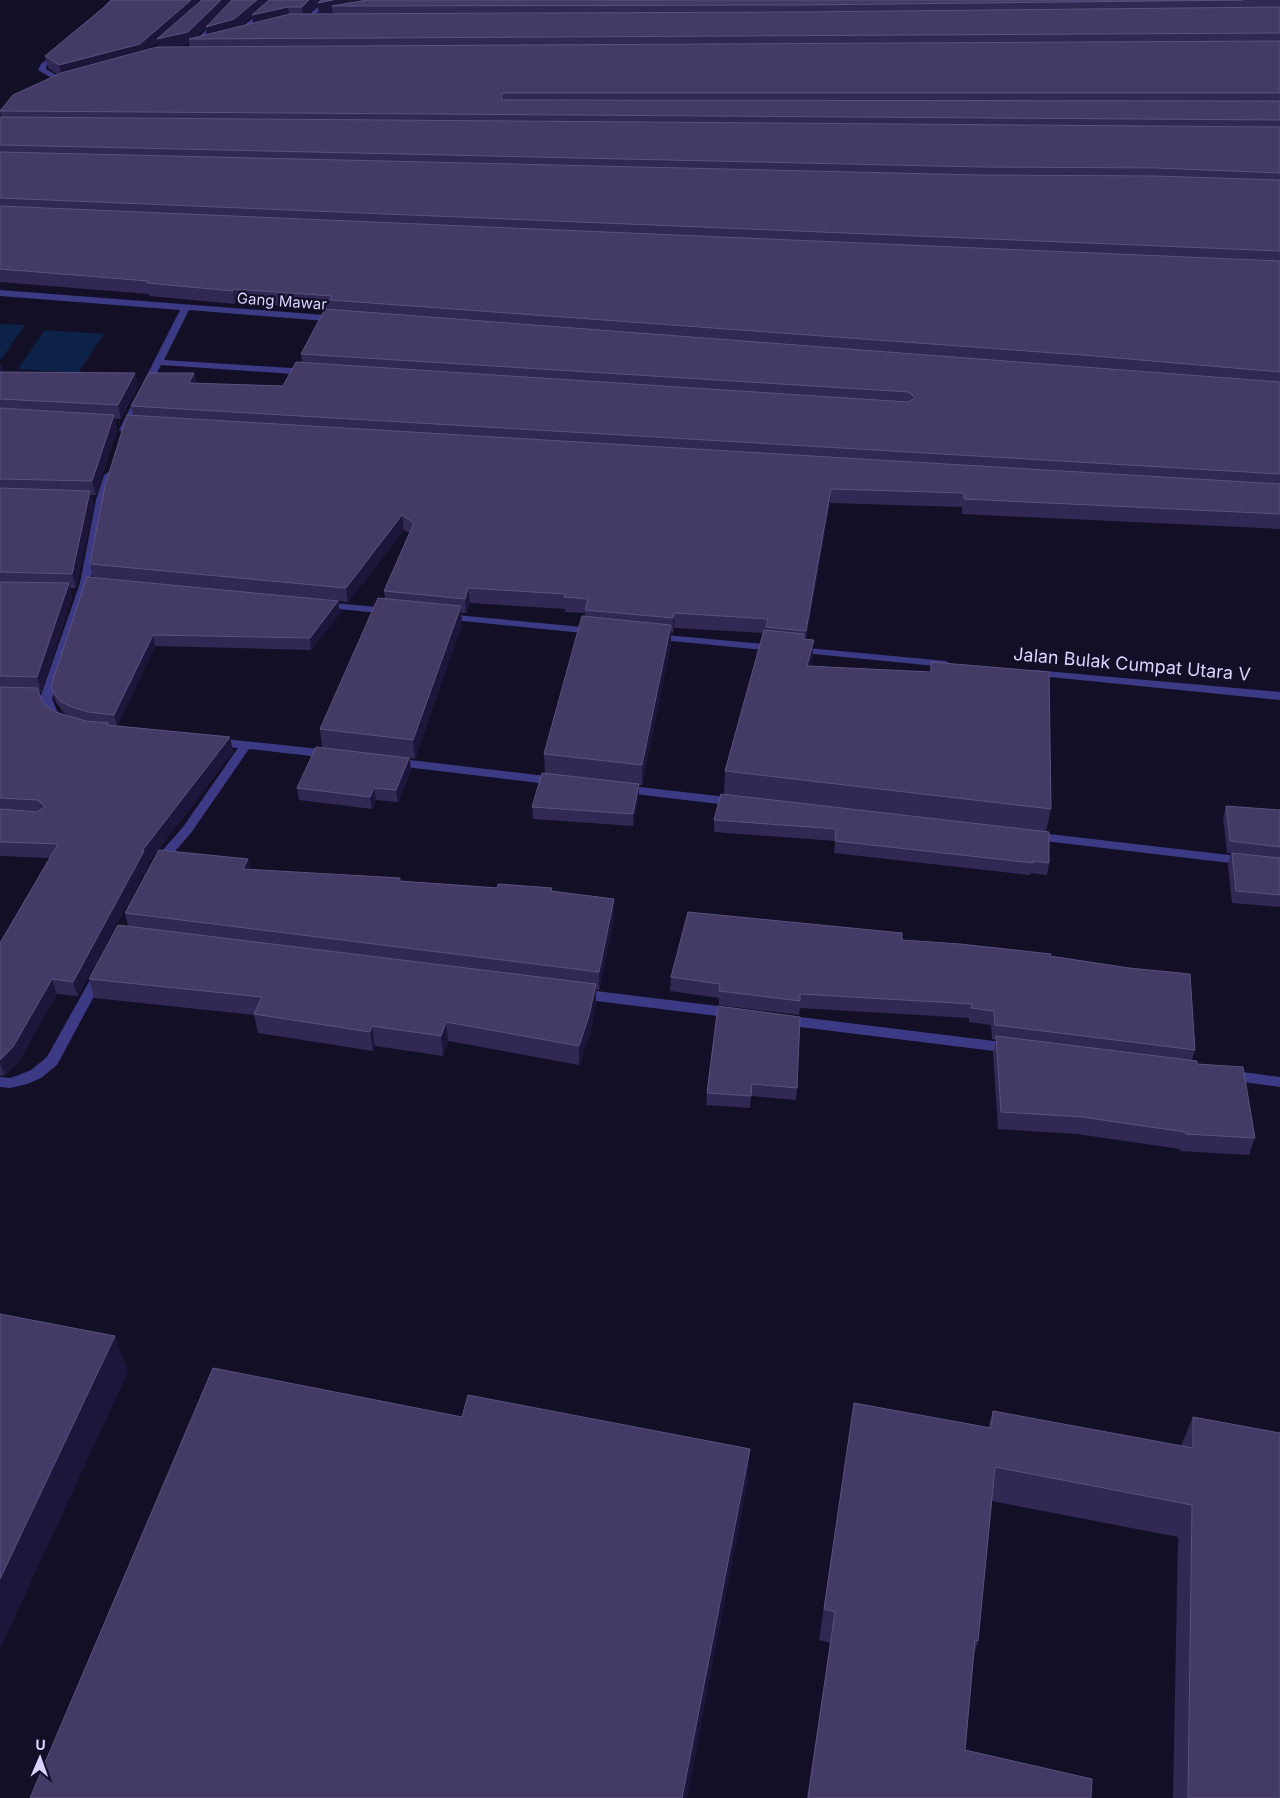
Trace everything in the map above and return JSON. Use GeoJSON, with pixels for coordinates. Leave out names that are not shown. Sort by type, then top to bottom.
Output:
{"type":"FeatureCollection","features":[{"type":"Feature","properties":{"kind":"street"},"geometry":{"type":"LineString","coordinates":[[193,46],[240,0]]}},
{"type":"Feature","properties":{"kind":"street"},"geometry":{"type":"LineString","coordinates":[[236,35],[278,0]]}},
{"type":"Feature","properties":{"kind":"street"},"geometry":{"type":"LineString","coordinates":[[322,19],[302,21],[330,0]]}},
{"type":"Feature","properties":{"kind":"street"},"geometry":{"type":"LineString","coordinates":[[227,37],[252,30]]}},
{"type":"Feature","properties":{"kind":"street"},"geometry":{"type":"LineString","coordinates":[[184,48],[210,41]]}},
{"type":"Feature","properties":{"kind":"street"},"geometry":{"type":"LineString","coordinates":[[60,81],[42,70],[43,65],[66,45]]}},
{"type":"Feature","properties":{"kind":"street"},"geometry":{"type":"LineString","coordinates":[[51,85],[69,79]]}},
{"type":"Feature","properties":{"kind":"street","name":"Gang Mawar"},"geometry":{"type":"LineString","coordinates":[[0,293],[350,320]]}},
{"type":"Feature","properties":{"kind":"street"},"geometry":{"type":"LineString","coordinates":[[119,444],[125,425],[186,308]]}},
{"type":"Feature","properties":{"kind":"street"},"geometry":{"type":"LineString","coordinates":[[158,362],[316,372]]}},
{"type":"Feature","properties":{"kind":"street"},"geometry":{"type":"LineString","coordinates":[[72,724],[64,722],[52,713],[42,698],[83,588],[96,500],[113,462]]}},
{"type":"Feature","properties":{"kind":"street"},"geometry":{"type":"LineString","coordinates":[[312,604],[401,612]]}},
{"type":"Feature","properties":{"kind":"street"},"geometry":{"type":"LineString","coordinates":[[430,615],[608,632]]}},
{"type":"Feature","properties":{"kind":"street"},"geometry":{"type":"LineString","coordinates":[[648,636],[954,665]]}},
{"type":"Feature","properties":{"kind":"street","name":"Jalan Bulak Cumpat Utara V"},"geometry":{"type":"LineString","coordinates":[[1023,672],[1280,696]]}},
{"type":"Feature","properties":{"kind":"street"},"geometry":{"type":"LineString","coordinates":[[207,741],[344,756]]}},
{"type":"Feature","properties":{"kind":"street"},"geometry":{"type":"LineString","coordinates":[[152,874],[156,866],[187,830],[246,745]]}},
{"type":"Feature","properties":{"kind":"street"},"geometry":{"type":"LineString","coordinates":[[384,761],[571,783]]}},
{"type":"Feature","properties":{"kind":"street"},"geometry":{"type":"LineString","coordinates":[[610,787],[748,803]]}},
{"type":"Feature","properties":{"kind":"street"},"geometry":{"type":"LineString","coordinates":[[1024,835],[1280,865]]}},
{"type":"Feature","properties":{"kind":"street"},"geometry":{"type":"LineString","coordinates":[[0,1082],[10,1083],[22,1080],[52,1061],[106,962]]}},
{"type":"Feature","properties":{"kind":"street"},"geometry":{"type":"LineString","coordinates":[[566,992],[745,1015]]}},
{"type":"Feature","properties":{"kind":"street"},"geometry":{"type":"LineString","coordinates":[[774,1018],[1022,1050]]}},
{"type":"Feature","properties":{"kind":"street"},"geometry":{"type":"LineString","coordinates":[[1211,1073],[1280,1082]]}},
{"type":"Feature","properties":{"kind":"water"},"geometry":{"type":"Polygon","coordinates":[[[0,324],[25,325],[0,361],[0,324]]]}},
{"type":"Feature","properties":{"kind":"water"},"geometry":{"type":"Polygon","coordinates":[[[45,330],[104,334],[78,373],[18,369],[45,330]]]}},
{"type":"Feature","properties":{"kind":"building"},"geometry":{"type":"Polygon","coordinates":[[[111,0],[191,0],[140,44],[59,65],[45,56],[103,8],[111,0]]]}},
{"type":"Feature","properties":{"kind":"building"},"geometry":{"type":"Polygon","coordinates":[[[202,0],[221,0],[188,32],[157,39],[202,0]]]}},
{"type":"Feature","properties":{"kind":"building"},"geometry":{"type":"Polygon","coordinates":[[[232,0],[257,0],[234,19],[206,27],[232,0]]]}},
{"type":"Feature","properties":{"kind":"building"},"geometry":{"type":"Polygon","coordinates":[[[269,0],[309,0],[302,7],[288,7],[252,15],[269,0]]]}},
{"type":"Feature","properties":{"kind":"building"},"geometry":{"type":"Polygon","coordinates":[[[321,0],[333,0],[318,3],[321,0]]]}},
{"type":"Feature","properties":{"kind":"building"},"geometry":{"type":"Polygon","coordinates":[[[367,0],[1243,0],[801,5],[332,6],[367,0]]]}},
{"type":"Feature","properties":{"kind":"building"},"geometry":{"type":"Polygon","coordinates":[[[1280,7],[1280,33],[189,39],[290,14],[801,12],[1280,7]]]}},
{"type":"Feature","properties":{"kind":"building"},"geometry":{"type":"Polygon","coordinates":[[[1280,41],[1280,93],[503,93],[502,100],[1280,101],[1280,120],[0,111],[13,95],[61,73],[157,47],[1280,41]]]}},
{"type":"Feature","properties":{"kind":"building"},"geometry":{"type":"Polygon","coordinates":[[[0,117],[1280,127],[1280,173],[1156,168],[980,167],[0,145],[0,117]]]}},
{"type":"Feature","properties":{"kind":"building"},"geometry":{"type":"Polygon","coordinates":[[[0,152],[980,175],[1155,176],[1280,180],[1280,251],[0,198],[0,152]]]}},
{"type":"Feature","properties":{"kind":"building"},"geometry":{"type":"Polygon","coordinates":[[[0,206],[1280,261],[1280,372],[1082,355],[330,300],[332,296],[234,289],[233,291],[147,283],[148,281],[0,269],[0,206]]]}},
{"type":"Feature","properties":{"kind":"building"},"geometry":{"type":"Polygon","coordinates":[[[325,309],[1280,382],[1280,474],[131,406],[149,373],[194,373],[189,383],[283,386],[296,362],[908,402],[915,398],[909,392],[301,354],[325,309]]]}},
{"type":"Feature","properties":{"kind":"building"},"geometry":{"type":"Polygon","coordinates":[[[0,372],[135,373],[118,405],[0,399],[0,372]]]}},
{"type":"Feature","properties":{"kind":"building"},"geometry":{"type":"Polygon","coordinates":[[[0,408],[114,415],[92,481],[0,479],[0,408]]]}},
{"type":"Feature","properties":{"kind":"building"},"geometry":{"type":"Polygon","coordinates":[[[127,415],[1280,484],[1280,514],[964,499],[964,493],[831,489],[806,631],[766,627],[768,619],[674,613],[673,618],[585,610],[588,599],[564,597],[565,594],[468,588],[465,599],[384,591],[414,523],[402,515],[346,588],[90,564],[105,486],[127,415]]]}},
{"type":"Feature","properties":{"kind":"building"},"geometry":{"type":"Polygon","coordinates":[[[0,488],[90,491],[72,574],[0,572],[0,488]]]}},
{"type":"Feature","properties":{"kind":"building"},"geometry":{"type":"Polygon","coordinates":[[[87,577],[338,601],[310,638],[153,635],[114,715],[88,712],[69,706],[60,701],[51,686],[87,577]]]}},
{"type":"Feature","properties":{"kind":"building"},"geometry":{"type":"Polygon","coordinates":[[[0,582],[69,583],[37,677],[0,676],[0,582]]]}},
{"type":"Feature","properties":{"kind":"building"},"geometry":{"type":"Polygon","coordinates":[[[378,598],[461,606],[413,740],[320,729],[378,598]]]}},
{"type":"Feature","properties":{"kind":"building"},"geometry":{"type":"Polygon","coordinates":[[[582,616],[671,625],[642,765],[544,754],[582,616]]]}},
{"type":"Feature","properties":{"kind":"building"},"geometry":{"type":"Polygon","coordinates":[[[764,630],[804,634],[803,639],[814,640],[807,666],[931,672],[931,662],[1049,672],[1051,809],[725,771],[764,630]]]}},
{"type":"Feature","properties":{"kind":"building"},"geometry":{"type":"Polygon","coordinates":[[[0,687],[37,688],[43,703],[55,712],[86,721],[108,723],[107,725],[230,737],[142,851],[144,851],[73,982],[52,979],[13,1047],[0,1060],[0,943],[58,844],[0,842],[0,809],[37,812],[45,807],[38,800],[0,798],[0,687]]]}},
{"type":"Feature","properties":{"kind":"building"},"geometry":{"type":"Polygon","coordinates":[[[316,747],[409,758],[396,790],[374,788],[370,797],[297,788],[316,747]]]}},
{"type":"Feature","properties":{"kind":"building"},"geometry":{"type":"Polygon","coordinates":[[[542,773],[639,784],[633,814],[532,807],[542,773]]]}},
{"type":"Feature","properties":{"kind":"building"},"geometry":{"type":"Polygon","coordinates":[[[721,794],[1049,832],[1049,863],[1033,861],[1033,863],[835,841],[836,829],[714,820],[721,794]]]}},
{"type":"Feature","properties":{"kind":"building"},"geometry":{"type":"Polygon","coordinates":[[[1226,806],[1280,810],[1280,847],[1230,841],[1226,806]]]}},
{"type":"Feature","properties":{"kind":"building"},"geometry":{"type":"Polygon","coordinates":[[[159,850],[248,859],[243,869],[400,878],[400,881],[497,888],[498,884],[552,888],[551,891],[614,899],[599,972],[125,913],[159,850]]]}},
{"type":"Feature","properties":{"kind":"building"},"geometry":{"type":"Polygon","coordinates":[[[1232,853],[1280,858],[1280,895],[1236,891],[1232,853]]]}},
{"type":"Feature","properties":{"kind":"building"},"geometry":{"type":"Polygon","coordinates":[[[688,912],[902,933],[902,940],[1051,954],[1050,956],[1129,968],[1190,974],[1195,1050],[995,1025],[994,1011],[971,1008],[972,1004],[800,994],[800,1001],[719,991],[720,984],[671,977],[688,912]]]}},
{"type":"Feature","properties":{"kind":"building"},"geometry":{"type":"Polygon","coordinates":[[[118,925],[596,984],[589,1016],[579,1046],[446,1022],[441,1036],[372,1026],[370,1032],[254,1014],[262,997],[89,979],[118,925]]]}},
{"type":"Feature","properties":{"kind":"building"},"geometry":{"type":"Polygon","coordinates":[[[718,1006],[800,1017],[797,1088],[752,1084],[751,1096],[707,1093],[718,1006]]]}},
{"type":"Feature","properties":{"kind":"building"},"geometry":{"type":"Polygon","coordinates":[[[996,1036],[1197,1061],[1197,1064],[1243,1067],[1255,1138],[1186,1134],[1185,1132],[1082,1117],[1001,1112],[996,1036]]]}},
{"type":"Feature","properties":{"kind":"building"},"geometry":{"type":"Polygon","coordinates":[[[0,1314],[115,1336],[0,1579],[0,1314]]]}},
{"type":"Feature","properties":{"kind":"building"},"geometry":{"type":"Polygon","coordinates":[[[213,1368],[462,1417],[468,1395],[750,1449],[682,1798],[30,1798],[213,1368]]]}},
{"type":"Feature","properties":{"kind":"building"},"geometry":{"type":"Polygon","coordinates":[[[854,1403],[991,1428],[993,1411],[1193,1448],[1193,1417],[1280,1433],[1280,1798],[1188,1798],[1192,1505],[995,1467],[978,1641],[975,1640],[965,1750],[1092,1779],[1091,1798],[808,1798],[835,1612],[824,1609],[854,1403]]]}}]}
